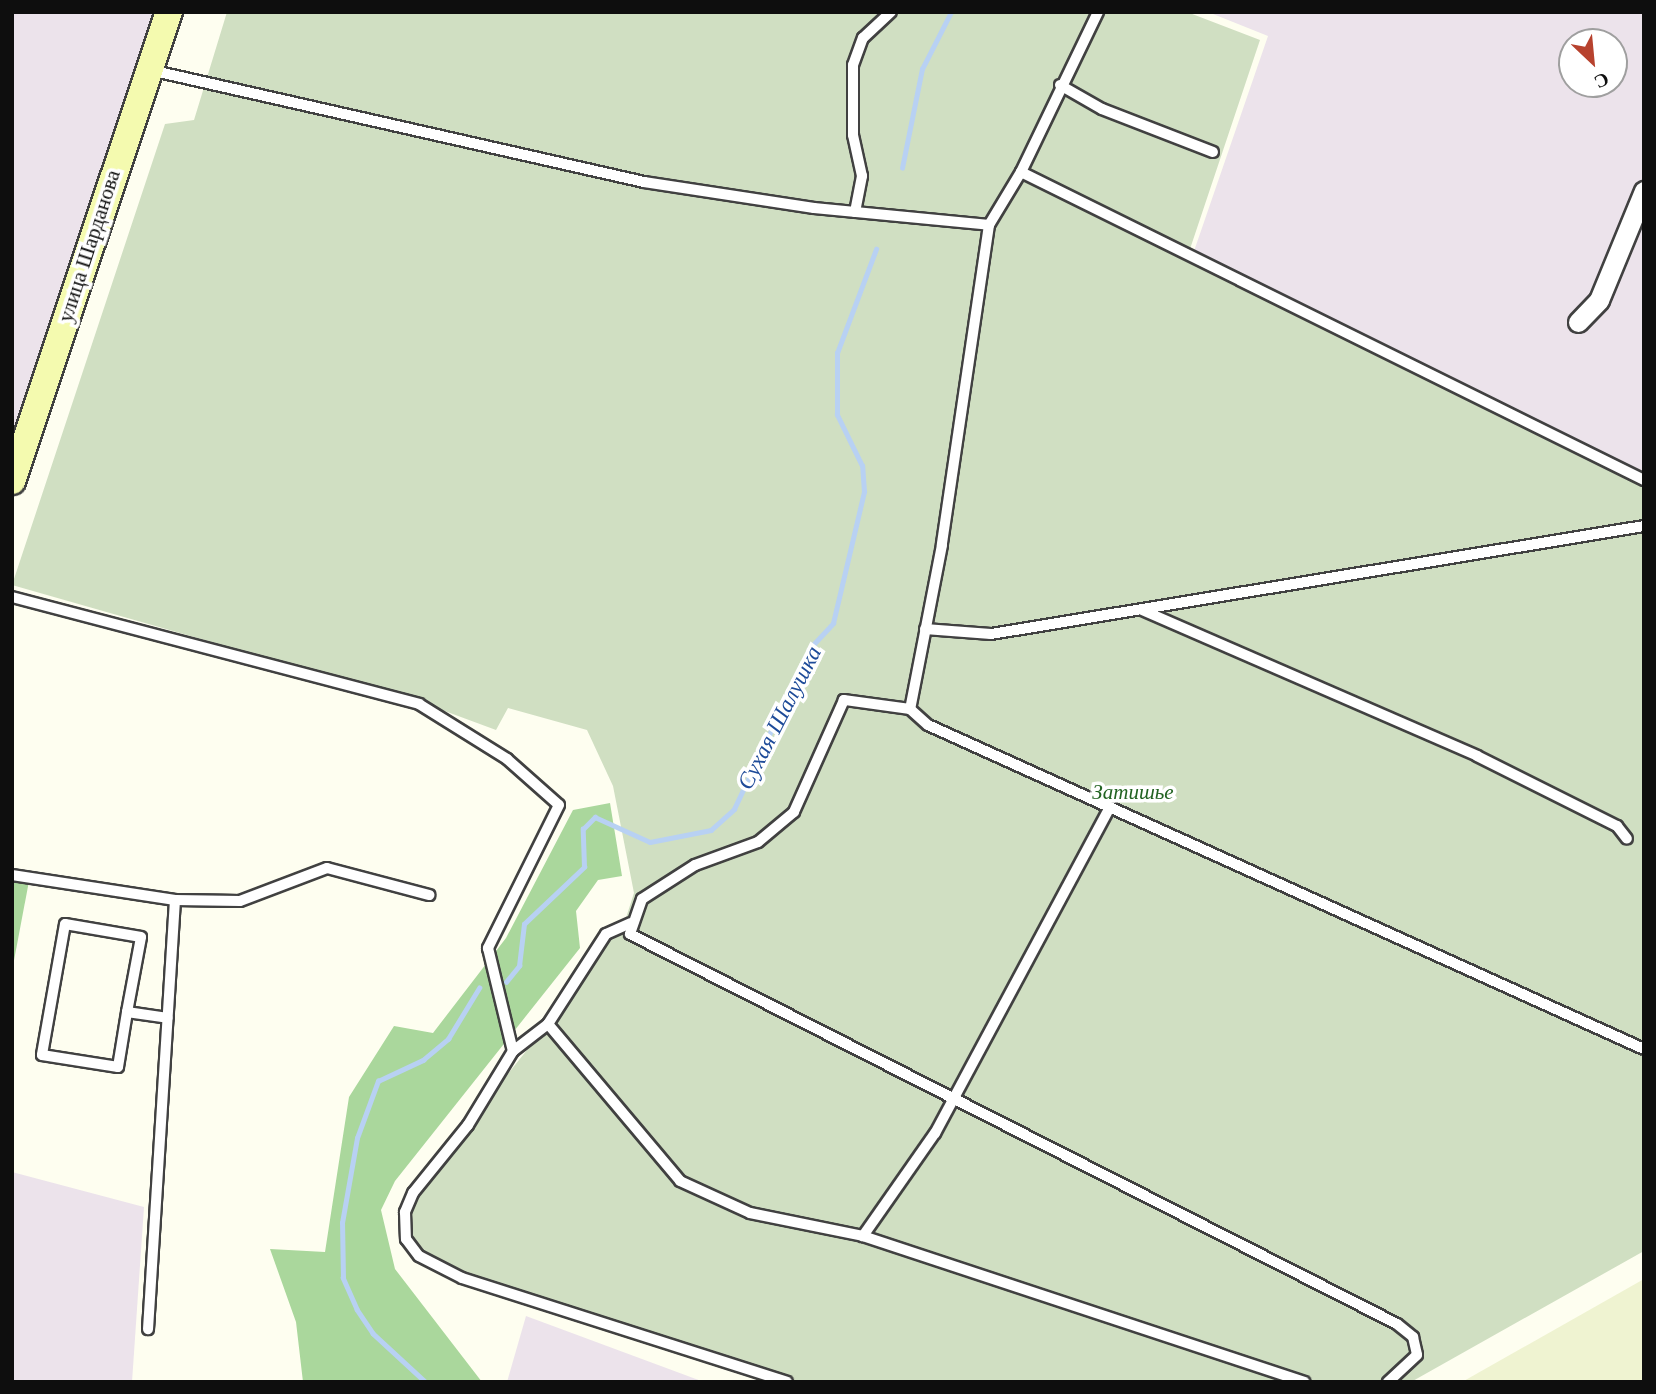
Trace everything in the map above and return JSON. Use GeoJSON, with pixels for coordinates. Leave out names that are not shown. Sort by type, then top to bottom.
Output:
{"type":"FeatureCollection","features":[{"type":"Feature","properties":{"kind":"main road","name":"улица Шарданова"},"geometry":{"type":"LineString","coordinates":[[12,481],[170,12]]}},
{"type":"Feature","properties":{"kind":"street"},"geometry":{"type":"LineString","coordinates":[[1578,322],[1599,300],[1644,191]]}},
{"type":"Feature","properties":{"kind":"lane"},"geometry":{"type":"LineString","coordinates":[[855,212],[862,167],[853,135],[853,65],[863,38],[891,12]]}},
{"type":"Feature","properties":{"kind":"lane"},"geometry":{"type":"LineString","coordinates":[[910,709],[989,225],[1021,172],[1060,85],[1098,12]]}},
{"type":"Feature","properties":{"kind":"lane"},"geometry":{"type":"LineString","coordinates":[[149,69],[644,182],[855,212],[989,225]]}},
{"type":"Feature","properties":{"kind":"lane"},"geometry":{"type":"LineString","coordinates":[[1060,85],[1102,109],[1213,152]]}},
{"type":"Feature","properties":{"kind":"lane"},"geometry":{"type":"LineString","coordinates":[[1021,172],[1644,480]]}},
{"type":"Feature","properties":{"kind":"lane"},"geometry":{"type":"LineString","coordinates":[[925,629],[991,634],[1644,526]]}},
{"type":"Feature","properties":{"kind":"lane"},"geometry":{"type":"LineString","coordinates":[[12,597],[419,704],[507,759],[559,805],[488,948],[513,1051]]}},
{"type":"Feature","properties":{"kind":"lane"},"geometry":{"type":"LineString","coordinates":[[1140,609],[1477,756],[1617,826],[1627,839]]}},
{"type":"Feature","properties":{"kind":"lane"},"geometry":{"type":"LineString","coordinates":[[1388,1382],[1417,1356],[1413,1336],[1397,1324],[956,1098],[653,947],[630,934],[631,923],[642,899],[667,881],[758,842],[794,812],[844,700],[910,709],[929,725],[1644,1049]]}},
{"type":"Feature","properties":{"kind":"lane"},"geometry":{"type":"LineString","coordinates":[[863,1236],[956,1098],[1110,807]]}},
{"type":"Feature","properties":{"kind":"lane"},"geometry":{"type":"LineString","coordinates":[[12,875],[175,900],[240,901],[327,868],[429,895]]}},
{"type":"Feature","properties":{"kind":"lane"},"geometry":{"type":"LineString","coordinates":[[148,1329],[175,900]]}},
{"type":"Feature","properties":{"kind":"lane"},"geometry":{"type":"LineString","coordinates":[[631,923],[607,934],[548,1024],[513,1051],[468,1125],[413,1193],[405,1212],[405,1239],[419,1256],[461,1278],[787,1382]]}},
{"type":"Feature","properties":{"kind":"lane"},"geometry":{"type":"LineString","coordinates":[[65,924],[141,937],[127,1012],[118,1068],[42,1055],[65,924]]}},
{"type":"Feature","properties":{"kind":"lane"},"geometry":{"type":"LineString","coordinates":[[127,1012],[167,1017]]}},
{"type":"Feature","properties":{"kind":"lane"},"geometry":{"type":"LineString","coordinates":[[548,1024],[680,1181],[750,1213],[863,1236],[1304,1382]]}},
{"type":"Feature","properties":{"kind":"shaded area"},"geometry":{"type":"Polygon","coordinates":[[[12,12],[169,12],[12,481],[12,12]]]}},
{"type":"Feature","properties":{"kind":"shaded area"},"geometry":{"type":"Polygon","coordinates":[[[1208,12],[1644,12],[1644,475],[1193,254],[1268,36],[1208,12]]]}},
{"type":"Feature","properties":{"kind":"shaded area"},"geometry":{"type":"Polygon","coordinates":[[[12,1172],[144,1207],[132,1382],[12,1382],[12,1172]]]}},
{"type":"Feature","properties":{"kind":"shaded area"},"geometry":{"type":"Polygon","coordinates":[[[526,1316],[704,1382],[507,1382],[526,1316]]]}},
{"type":"Feature","properties":{"kind":"green space","name":"Затишье"},"geometry":{"type":"Polygon","coordinates":[[[227,12],[1187,12],[1260,40],[1187,258],[1644,486],[1644,1251],[1411,1382],[776,1382],[539,1305],[410,1251],[404,1204],[531,1045],[601,937],[624,924],[634,893],[613,786],[587,730],[508,708],[496,730],[415,700],[12,585],[165,124],[194,120],[227,12]]]}},
{"type":"Feature","properties":{"kind":"green space"},"geometry":{"type":"Polygon","coordinates":[[[610,803],[622,876],[598,880],[576,911],[580,948],[395,1181],[381,1210],[395,1269],[482,1382],[303,1382],[296,1322],[270,1249],[325,1252],[349,1097],[394,1026],[433,1033],[506,938],[573,810],[610,803]]]}},
{"type":"Feature","properties":{"kind":"green space"},"geometry":{"type":"Polygon","coordinates":[[[12,879],[29,881],[12,971],[12,879]]]}},
{"type":"Feature","properties":{"kind":"green space"},"geometry":{"type":"Polygon","coordinates":[[[1644,1279],[1644,1382],[1462,1382],[1644,1279]]]}},
{"type":"Feature","properties":{"kind":"waterway","name":"Сухая Шалушка"},"geometry":{"type":"LineString","coordinates":[[902,168],[922,69],[951,12]]}},
{"type":"Feature","properties":{"kind":"waterway","name":"Сухая Шалушка"},"geometry":{"type":"LineString","coordinates":[[506,982],[519,966],[524,924],[584,867],[583,829],[595,817],[650,842],[711,830],[734,809],[810,648],[833,623],[864,492],[862,466],[837,415],[837,353],[876,249]]}},
{"type":"Feature","properties":{"kind":"waterway","name":"Сухая Шалушка"},"geometry":{"type":"LineString","coordinates":[[425,1382],[373,1334],[357,1310],[343,1278],[342,1223],[357,1138],[378,1081],[423,1060],[448,1039],[479,988]]}}]}
